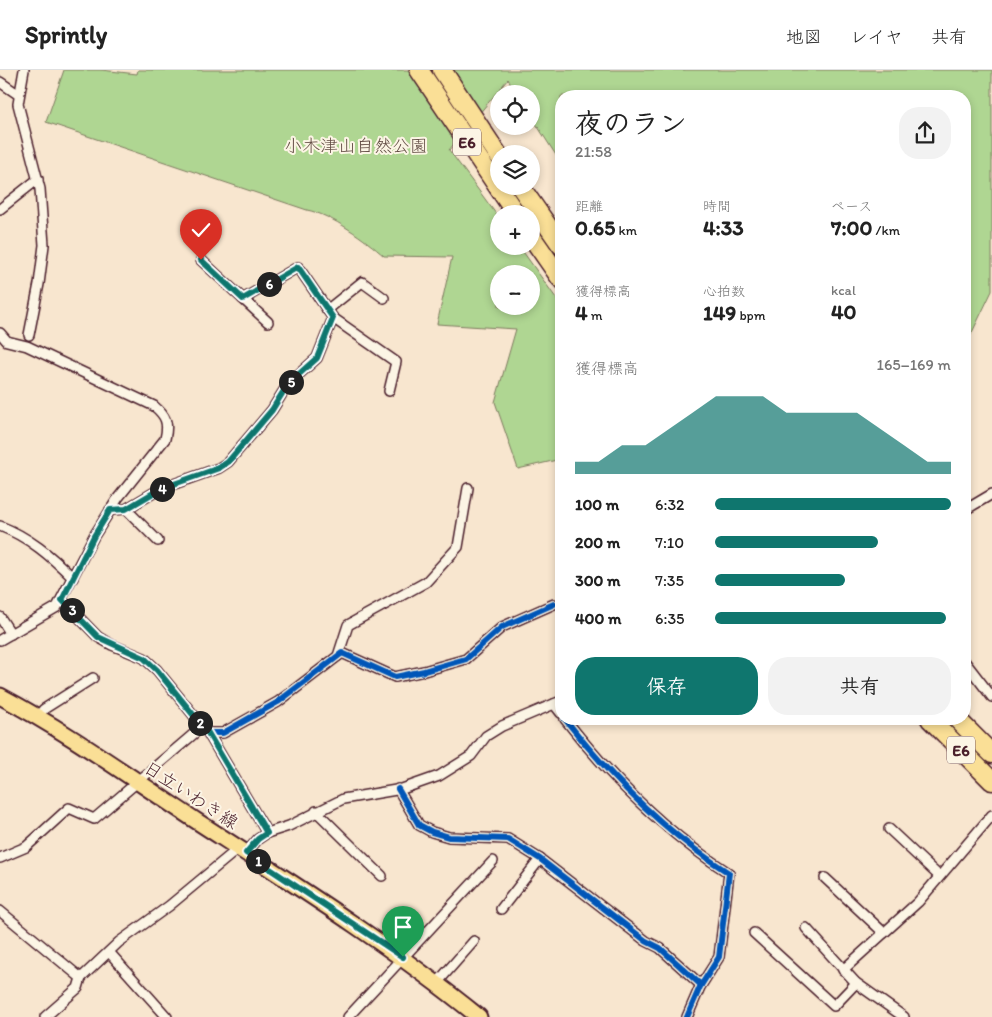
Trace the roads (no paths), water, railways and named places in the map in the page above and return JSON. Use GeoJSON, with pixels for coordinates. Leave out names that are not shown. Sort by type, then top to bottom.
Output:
{"type":"FeatureCollection","features":[{"type":"Feature","properties":{"kind":"highway","name":"E6"},"geometry":{"type":"LineString","coordinates":[[419,70],[510,205]]}},
{"type":"Feature","properties":{"kind":"highway","name":"E6"},"geometry":{"type":"LineString","coordinates":[[442,70],[492,145]]}},
{"type":"Feature","properties":{"kind":"highway"},"geometry":{"type":"LineString","coordinates":[[526,195],[555,236]]}},
{"type":"Feature","properties":{"kind":"highway"},"geometry":{"type":"LineString","coordinates":[[540,249],[555,270]]}},
{"type":"Feature","properties":{"kind":"highway","name":"E6"},"geometry":{"type":"LineString","coordinates":[[936,725],[992,782]]}},
{"type":"Feature","properties":{"kind":"highway","name":"E6"},"geometry":{"type":"LineString","coordinates":[[963,725],[992,754]]}},
{"type":"Feature","properties":{"kind":"main road","name":"日立いわき線"},"geometry":{"type":"LineString","coordinates":[[0,696],[37,717],[136,781],[403,957],[479,1017]]}},
{"type":"Feature","properties":{"kind":"street"},"geometry":{"type":"LineString","coordinates":[[24,70],[18,95],[20,118],[29,141],[38,179],[43,212],[44,245],[29,335]]}},
{"type":"Feature","properties":{"kind":"street"},"geometry":{"type":"LineString","coordinates":[[0,82],[18,95]]}},
{"type":"Feature","properties":{"kind":"street"},"geometry":{"type":"LineString","coordinates":[[0,210],[38,179]]}},
{"type":"Feature","properties":{"kind":"street"},"geometry":{"type":"LineString","coordinates":[[201,260],[268,322]]}},
{"type":"Feature","properties":{"kind":"street"},"geometry":{"type":"LineString","coordinates":[[243,299],[298,267],[333,318],[396,362],[389,391]]}},
{"type":"Feature","properties":{"kind":"street"},"geometry":{"type":"LineString","coordinates":[[327,310],[362,282],[384,298]]}},
{"type":"Feature","properties":{"kind":"street"},"geometry":{"type":"LineString","coordinates":[[110,510],[126,509],[160,489],[219,468],[228,462],[272,410],[288,384],[317,358],[333,318]]}},
{"type":"Feature","properties":{"kind":"street"},"geometry":{"type":"LineString","coordinates":[[0,333],[7,341],[27,346],[154,406],[165,415],[168,427],[165,439],[110,510],[94,536],[62,600],[50,612],[0,640]]}},
{"type":"Feature","properties":{"kind":"street"},"geometry":{"type":"LineString","coordinates":[[338,656],[348,625],[426,582],[458,547],[468,488]]}},
{"type":"Feature","properties":{"kind":"street"},"geometry":{"type":"LineString","coordinates":[[971,506],[992,494]]}},
{"type":"Feature","properties":{"kind":"street"},"geometry":{"type":"LineString","coordinates":[[126,509],[158,541]]}},
{"type":"Feature","properties":{"kind":"street"},"geometry":{"type":"LineString","coordinates":[[0,526],[16,532],[51,556],[72,578]]}},
{"type":"Feature","properties":{"kind":"street"},"geometry":{"type":"LineString","coordinates":[[62,600],[98,637],[144,658],[157,670],[205,729],[267,833]]}},
{"type":"Feature","properties":{"kind":"street"},"geometry":{"type":"LineString","coordinates":[[0,858],[26,847],[68,808],[94,819],[136,781],[205,729],[223,733],[278,702],[342,653],[395,677],[424,671],[466,659],[502,627],[554,604]]}},
{"type":"Feature","properties":{"kind":"street"},"geometry":{"type":"LineString","coordinates":[[0,617],[11,634]]}},
{"type":"Feature","properties":{"kind":"street"},"geometry":{"type":"LineString","coordinates":[[971,670],[992,697]]}},
{"type":"Feature","properties":{"kind":"street"},"geometry":{"type":"LineString","coordinates":[[37,717],[44,709],[93,678]]}},
{"type":"Feature","properties":{"kind":"street"},"geometry":{"type":"LineString","coordinates":[[45,1017],[78,988],[81,978],[109,952],[267,833],[289,826],[343,798],[398,790],[439,776],[471,756],[486,736],[502,726],[555,703]]}},
{"type":"Feature","properties":{"kind":"street"},"geometry":{"type":"LineString","coordinates":[[570,725],[586,746],[648,810],[693,850],[729,873],[719,957],[701,985],[687,1017]]}},
{"type":"Feature","properties":{"kind":"street"},"geometry":{"type":"LineString","coordinates":[[398,790],[419,825],[432,832],[450,837],[508,839],[540,859],[646,941],[660,948],[701,985]]}},
{"type":"Feature","properties":{"kind":"street"},"geometry":{"type":"LineString","coordinates":[[316,811],[382,876]]}},
{"type":"Feature","properties":{"kind":"street"},"geometry":{"type":"LineString","coordinates":[[843,970],[918,902],[992,815]]}},
{"type":"Feature","properties":{"kind":"street"},"geometry":{"type":"LineString","coordinates":[[889,829],[939,876]]}},
{"type":"Feature","properties":{"kind":"street"},"geometry":{"type":"LineString","coordinates":[[501,909],[540,859]]}},
{"type":"Feature","properties":{"kind":"street"},"geometry":{"type":"LineString","coordinates":[[348,1017],[493,861]]}},
{"type":"Feature","properties":{"kind":"street"},"geometry":{"type":"LineString","coordinates":[[825,878],[884,932]]}},
{"type":"Feature","properties":{"kind":"street"},"geometry":{"type":"LineString","coordinates":[[0,911],[81,978]]}},
{"type":"Feature","properties":{"kind":"street"},"geometry":{"type":"LineString","coordinates":[[806,928],[856,983],[904,1017]]}},
{"type":"Feature","properties":{"kind":"street"},"geometry":{"type":"LineString","coordinates":[[754,934],[834,1006],[856,983]]}},
{"type":"Feature","properties":{"kind":"street"},"geometry":{"type":"LineString","coordinates":[[437,983],[474,941]]}},
{"type":"Feature","properties":{"kind":"street"},"geometry":{"type":"LineString","coordinates":[[109,952],[167,1017]]}},
{"type":"Feature","properties":{"kind":"park label","name":"小木津山自然公園"},"geometry":{"type":"Point","coordinates":[356,146]}}]}
